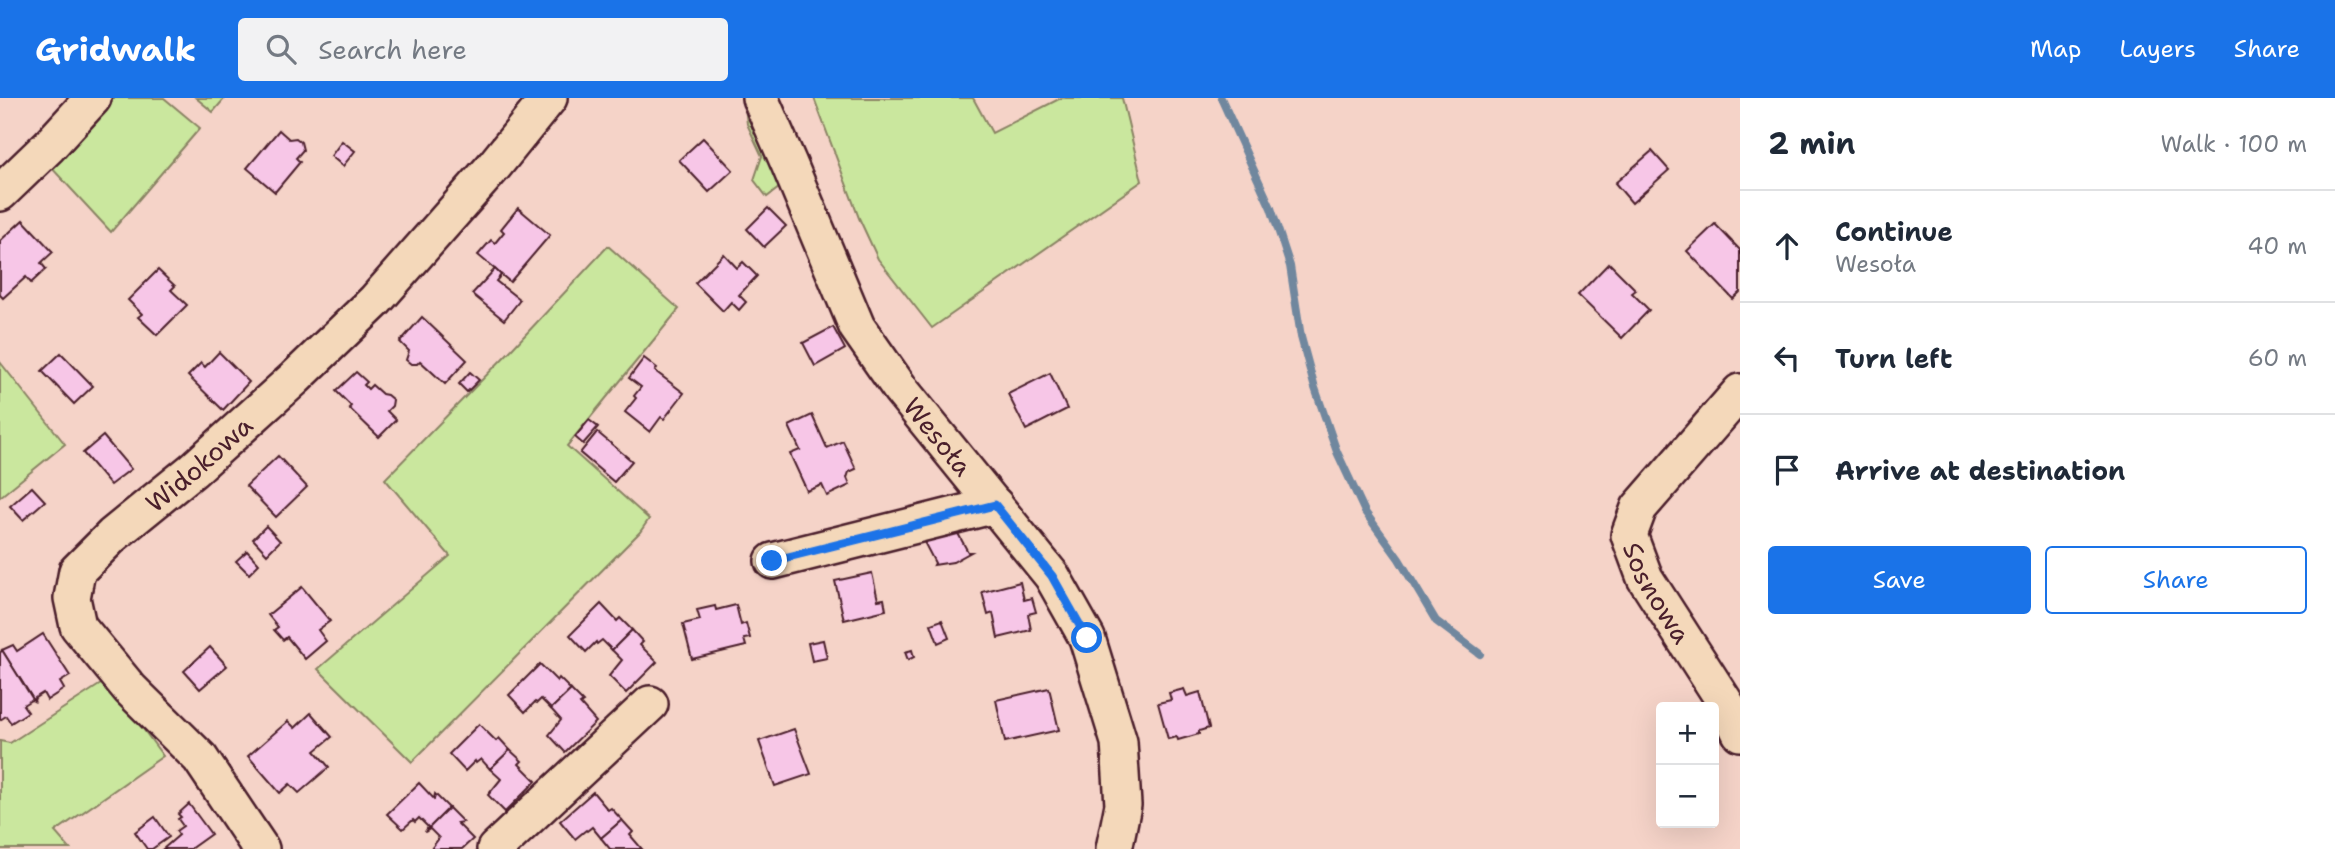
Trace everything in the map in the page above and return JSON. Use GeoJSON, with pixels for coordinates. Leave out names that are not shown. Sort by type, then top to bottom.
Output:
{"type":"FeatureCollection","features":[{"type":"Feature","properties":{"kind":"street"},"geometry":{"type":"LineString","coordinates":[[0,193],[49,146],[93,98]]}},
{"type":"Feature","properties":{"kind":"street","name":"Widokowa"},"geometry":{"type":"LineString","coordinates":[[261,849],[200,758],[130,689],[78,626],[72,598],[77,571],[295,378],[375,301],[494,166],[549,98]]}},
{"type":"Feature","properties":{"kind":"street","name":"Wesoła"},"geometry":{"type":"LineString","coordinates":[[760,98],[857,327],[901,390],[1052,576],[1087,638],[1119,742],[1123,805],[1114,849]]}},
{"type":"Feature","properties":{"kind":"street","name":"Sosnowa"},"geometry":{"type":"LineString","coordinates":[[1740,391],[1639,508],[1629,535],[1646,578],[1728,706],[1740,733]]}},
{"type":"Feature","properties":{"kind":"street"},"geometry":{"type":"LineString","coordinates":[[772,561],[995,505]]}},
{"type":"Feature","properties":{"kind":"street"},"geometry":{"type":"LineString","coordinates":[[495,849],[650,704]]}},
{"type":"Feature","properties":{"kind":"green space"},"geometry":{"type":"Polygon","coordinates":[[[107,98],[164,98],[200,128],[111,232],[49,165],[107,98]]]}},
{"type":"Feature","properties":{"kind":"green space"},"geometry":{"type":"Polygon","coordinates":[[[196,98],[225,98],[213,112],[196,98]]]}},
{"type":"Feature","properties":{"kind":"green space"},"geometry":{"type":"Polygon","coordinates":[[[744,98],[788,181],[767,197],[754,180],[762,156],[747,124],[744,98]]]}},
{"type":"Feature","properties":{"kind":"green space"},"geometry":{"type":"Polygon","coordinates":[[[814,98],[973,98],[992,133],[1061,98],[1122,98],[1142,181],[932,328],[878,259],[859,218],[814,98]]]}},
{"type":"Feature","properties":{"kind":"green space"},"geometry":{"type":"Polygon","coordinates":[[[608,246],[679,309],[567,446],[649,519],[640,532],[412,762],[318,669],[450,556],[385,479],[608,246]]]}},
{"type":"Feature","properties":{"kind":"green space"},"geometry":{"type":"Polygon","coordinates":[[[0,362],[65,444],[0,497],[0,362]]]}},
{"type":"Feature","properties":{"kind":"green space"},"geometry":{"type":"Polygon","coordinates":[[[107,680],[163,756],[55,832],[70,849],[0,849],[0,741],[10,743],[107,680]]]}},
{"type":"Feature","properties":{"kind":"building"},"geometry":{"type":"Polygon","coordinates":[[[279,130],[289,139],[296,138],[301,142],[303,150],[296,158],[300,162],[275,192],[247,168],[279,130]]]}},
{"type":"Feature","properties":{"kind":"building"},"geometry":{"type":"Polygon","coordinates":[[[703,138],[733,170],[709,192],[679,160],[703,138]]]}},
{"type":"Feature","properties":{"kind":"building"},"geometry":{"type":"Polygon","coordinates":[[[342,141],[355,151],[343,166],[331,156],[342,141]]]}},
{"type":"Feature","properties":{"kind":"building"},"geometry":{"type":"Polygon","coordinates":[[[1652,151],[1669,170],[1632,203],[1615,183],[1652,151]]]}},
{"type":"Feature","properties":{"kind":"building"},"geometry":{"type":"Polygon","coordinates":[[[518,208],[550,235],[510,282],[478,255],[491,240],[495,243],[504,232],[501,229],[518,208]]]}},
{"type":"Feature","properties":{"kind":"building"},"geometry":{"type":"Polygon","coordinates":[[[768,208],[786,226],[764,247],[747,229],[768,208]]]}},
{"type":"Feature","properties":{"kind":"building"},"geometry":{"type":"Polygon","coordinates":[[[23,220],[53,252],[41,263],[46,269],[31,283],[26,277],[3,298],[0,295],[0,241],[23,220]]]}},
{"type":"Feature","properties":{"kind":"building"},"geometry":{"type":"Polygon","coordinates":[[[1715,224],[1740,250],[1740,292],[1733,299],[1687,251],[1715,224]]]}},
{"type":"Feature","properties":{"kind":"building"},"geometry":{"type":"Polygon","coordinates":[[[724,254],[737,268],[743,262],[757,276],[739,295],[746,302],[739,310],[731,302],[723,311],[695,283],[724,254]]]}},
{"type":"Feature","properties":{"kind":"building"},"geometry":{"type":"Polygon","coordinates":[[[1609,263],[1636,290],[1632,293],[1649,310],[1622,338],[1578,295],[1609,263]]]}},
{"type":"Feature","properties":{"kind":"building"},"geometry":{"type":"Polygon","coordinates":[[[495,269],[501,275],[496,281],[520,300],[504,320],[472,294],[495,269]]]}},
{"type":"Feature","properties":{"kind":"building"},"geometry":{"type":"Polygon","coordinates":[[[158,270],[175,286],[171,290],[187,305],[157,335],[138,317],[142,314],[128,300],[158,270]]]}},
{"type":"Feature","properties":{"kind":"building"},"geometry":{"type":"Polygon","coordinates":[[[422,317],[467,360],[445,384],[420,361],[411,364],[406,360],[409,351],[400,342],[422,317]]]}},
{"type":"Feature","properties":{"kind":"building"},"geometry":{"type":"Polygon","coordinates":[[[833,327],[845,349],[815,366],[803,343],[833,327]]]}},
{"type":"Feature","properties":{"kind":"building"},"geometry":{"type":"Polygon","coordinates":[[[219,352],[249,382],[223,410],[188,376],[201,363],[205,367],[219,352]]]}},
{"type":"Feature","properties":{"kind":"building"},"geometry":{"type":"Polygon","coordinates":[[[61,353],[93,386],[74,404],[42,371],[61,353]]]}},
{"type":"Feature","properties":{"kind":"building"},"geometry":{"type":"Polygon","coordinates":[[[644,358],[657,368],[655,371],[684,393],[650,432],[625,412],[641,387],[629,378],[644,358]]]}},
{"type":"Feature","properties":{"kind":"building"},"geometry":{"type":"Polygon","coordinates":[[[356,372],[367,382],[364,385],[368,389],[372,385],[393,400],[387,411],[396,420],[379,437],[349,408],[351,406],[336,391],[356,372]]]}},
{"type":"Feature","properties":{"kind":"building"},"geometry":{"type":"Polygon","coordinates":[[[470,372],[479,380],[467,392],[459,384],[470,372]]]}},
{"type":"Feature","properties":{"kind":"building"},"geometry":{"type":"Polygon","coordinates":[[[1050,373],[1067,409],[1026,430],[1008,394],[1050,373]]]}},
{"type":"Feature","properties":{"kind":"building"},"geometry":{"type":"Polygon","coordinates":[[[812,415],[827,448],[843,441],[856,469],[849,472],[847,478],[850,485],[827,496],[822,485],[807,491],[790,454],[800,450],[789,426],[812,415]]]}},
{"type":"Feature","properties":{"kind":"building"},"geometry":{"type":"Polygon","coordinates":[[[589,420],[598,427],[583,444],[575,437],[589,420]]]}},
{"type":"Feature","properties":{"kind":"building"},"geometry":{"type":"Polygon","coordinates":[[[597,432],[632,461],[614,482],[580,453],[597,432]]]}},
{"type":"Feature","properties":{"kind":"building"},"geometry":{"type":"Polygon","coordinates":[[[103,436],[131,469],[110,485],[83,453],[103,436]]]}},
{"type":"Feature","properties":{"kind":"building"},"geometry":{"type":"Polygon","coordinates":[[[278,456],[307,487],[276,517],[246,486],[278,456]]]}},
{"type":"Feature","properties":{"kind":"building"},"geometry":{"type":"Polygon","coordinates":[[[32,487],[45,501],[23,520],[10,506],[32,487]]]}},
{"type":"Feature","properties":{"kind":"building"},"geometry":{"type":"Polygon","coordinates":[[[266,526],[280,541],[267,554],[253,539],[266,526]]]}},
{"type":"Feature","properties":{"kind":"building"},"geometry":{"type":"Polygon","coordinates":[[[954,526],[968,552],[971,552],[953,562],[934,565],[924,542],[954,526]]]}},
{"type":"Feature","properties":{"kind":"building"},"geometry":{"type":"Polygon","coordinates":[[[247,551],[259,564],[249,574],[236,561],[247,551]]]}},
{"type":"Feature","properties":{"kind":"building"},"geometry":{"type":"Polygon","coordinates":[[[872,573],[878,600],[884,599],[886,610],[844,620],[835,581],[872,573]]]}},
{"type":"Feature","properties":{"kind":"building"},"geometry":{"type":"Polygon","coordinates":[[[1020,582],[1024,600],[1032,598],[1036,612],[1028,614],[1031,630],[998,638],[993,613],[988,615],[982,592],[1020,582]]]}},
{"type":"Feature","properties":{"kind":"building"},"geometry":{"type":"Polygon","coordinates":[[[302,587],[330,621],[318,630],[326,641],[305,659],[287,637],[283,640],[274,630],[278,627],[268,615],[302,587]]]}},
{"type":"Feature","properties":{"kind":"building"},"geometry":{"type":"Polygon","coordinates":[[[601,604],[617,621],[620,618],[632,630],[612,650],[602,640],[586,652],[570,635],[601,604]]]}},
{"type":"Feature","properties":{"kind":"building"},"geometry":{"type":"Polygon","coordinates":[[[736,605],[741,625],[746,623],[750,638],[744,639],[746,646],[692,659],[683,624],[700,620],[697,610],[715,606],[716,610],[736,605]]]}},
{"type":"Feature","properties":{"kind":"building"},"geometry":{"type":"Polygon","coordinates":[[[942,620],[949,638],[938,643],[931,624],[942,620]]]}},
{"type":"Feature","properties":{"kind":"building"},"geometry":{"type":"Polygon","coordinates":[[[632,630],[643,642],[640,645],[657,662],[626,693],[609,676],[622,660],[612,650],[632,630]]]}},
{"type":"Feature","properties":{"kind":"building"},"geometry":{"type":"Polygon","coordinates":[[[43,634],[70,676],[60,682],[64,689],[47,700],[43,693],[34,701],[2,650],[13,645],[17,651],[43,634]]]}},
{"type":"Feature","properties":{"kind":"building"},"geometry":{"type":"Polygon","coordinates":[[[823,640],[827,658],[812,661],[808,643],[823,640]]]}},
{"type":"Feature","properties":{"kind":"building"},"geometry":{"type":"Polygon","coordinates":[[[210,647],[227,666],[200,689],[184,671],[210,647]]]}},
{"type":"Feature","properties":{"kind":"building"},"geometry":{"type":"Polygon","coordinates":[[[2,650],[34,701],[23,705],[28,712],[11,723],[6,716],[0,720],[2,650]]]}},
{"type":"Feature","properties":{"kind":"building"},"geometry":{"type":"Polygon","coordinates":[[[912,650],[914,657],[908,660],[905,652],[912,650]]]}},
{"type":"Feature","properties":{"kind":"building"},"geometry":{"type":"Polygon","coordinates":[[[540,664],[557,681],[559,678],[571,690],[551,709],[541,699],[525,712],[509,695],[540,664]]]}},
{"type":"Feature","properties":{"kind":"building"},"geometry":{"type":"Polygon","coordinates":[[[1049,688],[1059,730],[1005,742],[996,700],[1049,688]]]}},
{"type":"Feature","properties":{"kind":"building"},"geometry":{"type":"Polygon","coordinates":[[[1184,689],[1187,696],[1200,692],[1209,728],[1178,740],[1177,737],[1168,739],[1158,703],[1171,700],[1169,693],[1184,689]]]}},
{"type":"Feature","properties":{"kind":"building"},"geometry":{"type":"Polygon","coordinates":[[[571,690],[596,722],[565,752],[549,735],[561,720],[551,709],[571,690]]]}},
{"type":"Feature","properties":{"kind":"building"},"geometry":{"type":"Polygon","coordinates":[[[311,713],[332,737],[315,751],[329,767],[299,793],[290,784],[280,793],[248,756],[288,721],[295,728],[311,713]]]}},
{"type":"Feature","properties":{"kind":"building"},"geometry":{"type":"Polygon","coordinates":[[[479,724],[496,741],[499,738],[510,750],[490,769],[481,759],[465,771],[449,754],[479,724]]]}},
{"type":"Feature","properties":{"kind":"building"},"geometry":{"type":"Polygon","coordinates":[[[794,729],[811,774],[775,786],[759,741],[794,729]]]}},
{"type":"Feature","properties":{"kind":"building"},"geometry":{"type":"Polygon","coordinates":[[[510,750],[522,761],[519,764],[536,781],[505,812],[488,795],[501,779],[490,769],[510,750]]]}},
{"type":"Feature","properties":{"kind":"building"},"geometry":{"type":"Polygon","coordinates":[[[419,783],[434,799],[435,794],[449,808],[425,832],[428,827],[419,818],[403,829],[387,814],[419,783]]]}},
{"type":"Feature","properties":{"kind":"building"},"geometry":{"type":"Polygon","coordinates":[[[593,792],[608,810],[611,808],[622,820],[601,838],[592,827],[575,839],[560,821],[593,792]]]}},
{"type":"Feature","properties":{"kind":"building"},"geometry":{"type":"Polygon","coordinates":[[[189,804],[211,834],[190,849],[163,849],[179,835],[176,831],[183,826],[178,814],[189,804]]]}},
{"type":"Feature","properties":{"kind":"building"},"geometry":{"type":"Polygon","coordinates":[[[449,808],[463,822],[457,823],[473,839],[462,849],[431,849],[439,838],[430,829],[425,832],[449,808]]]}},
{"type":"Feature","properties":{"kind":"building"},"geometry":{"type":"Polygon","coordinates":[[[155,817],[169,837],[152,849],[147,849],[135,832],[155,817]]]}},
{"type":"Feature","properties":{"kind":"building"},"geometry":{"type":"Polygon","coordinates":[[[622,820],[633,832],[630,835],[642,849],[610,849],[601,838],[622,820]]]}},
{"type":"Feature","properties":{"kind":"waterway"},"geometry":{"type":"LineString","coordinates":[[1221,98],[1271,208],[1290,266],[1301,337],[1337,452],[1365,512],[1399,559],[1436,621],[1480,654]]}},
{"type":"Feature","properties":{"kind":"route"},"geometry":{"type":"LineString","coordinates":[[772,561],[995,505],[1052,576],[1087,638]]}}]}
